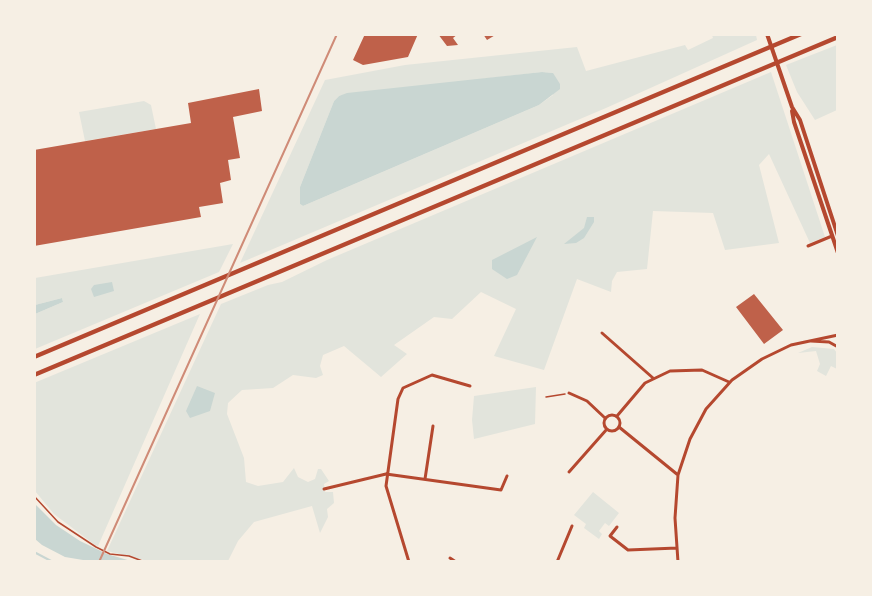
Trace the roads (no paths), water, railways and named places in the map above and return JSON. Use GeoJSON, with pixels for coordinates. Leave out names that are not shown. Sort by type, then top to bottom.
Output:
{"type":"FeatureCollection","features":[{"type":"Feature","properties":{"kind":"highway"},"geometry":{"type":"LineString","coordinates":[[34,357],[801,34]]}},
{"type":"Feature","properties":{"kind":"highway"},"geometry":{"type":"LineString","coordinates":[[34,375],[837,37]]}},
{"type":"Feature","properties":{"kind":"main road"},"geometry":{"type":"LineString","coordinates":[[767,34],[792,107],[800,120],[837,253]]}},
{"type":"Feature","properties":{"kind":"street"},"geometry":{"type":"LineString","coordinates":[[808,246],[832,237]]}},
{"type":"Feature","properties":{"kind":"street"},"geometry":{"type":"LineString","coordinates":[[602,333],[653,378]]}},
{"type":"Feature","properties":{"kind":"street"},"geometry":{"type":"LineString","coordinates":[[678,561],[675,507],[678,475],[699,421],[730,382],[762,359],[803,342],[837,335]]}},
{"type":"Feature","properties":{"kind":"street"},"geometry":{"type":"LineString","coordinates":[[803,342],[825,341],[837,347]]}},
{"type":"Feature","properties":{"kind":"street"},"geometry":{"type":"LineString","coordinates":[[617,416],[645,383],[670,371],[690,368],[714,374],[730,382]]}},
{"type":"Feature","properties":{"kind":"street"},"geometry":{"type":"LineString","coordinates":[[409,561],[386,486],[393,420],[403,388],[432,375],[470,386]]}},
{"type":"Feature","properties":{"kind":"street"},"geometry":{"type":"LineString","coordinates":[[569,393],[588,401],[605,418]]}},
{"type":"Feature","properties":{"kind":"street"},"geometry":{"type":"LineString","coordinates":[[605,418],[613,414],[617,416]]}},
{"type":"Feature","properties":{"kind":"street"},"geometry":{"type":"LineString","coordinates":[[617,416],[619,427],[678,475]]}},
{"type":"Feature","properties":{"kind":"street"},"geometry":{"type":"LineString","coordinates":[[605,418],[604,426],[607,429]]}},
{"type":"Feature","properties":{"kind":"street"},"geometry":{"type":"LineString","coordinates":[[425,479],[433,426]]}},
{"type":"Feature","properties":{"kind":"street"},"geometry":{"type":"LineString","coordinates":[[607,429],[616,430],[619,427]]}},
{"type":"Feature","properties":{"kind":"street"},"geometry":{"type":"LineString","coordinates":[[569,472],[607,429]]}},
{"type":"Feature","properties":{"kind":"street"},"geometry":{"type":"LineString","coordinates":[[324,489],[386,474],[501,490],[507,476]]}},
{"type":"Feature","properties":{"kind":"street"},"geometry":{"type":"LineString","coordinates":[[557,561],[572,526]]}},
{"type":"Feature","properties":{"kind":"street"},"geometry":{"type":"LineString","coordinates":[[616,527],[610,536],[628,550],[677,548]]}},
{"type":"Feature","properties":{"kind":"street"},"geometry":{"type":"LineString","coordinates":[[450,558],[456,561]]}},
{"type":"Feature","properties":{"kind":"waterway"},"geometry":{"type":"LineString","coordinates":[[34,552],[53,562]]}},
{"type":"Feature","properties":{"kind":"railway"},"geometry":{"type":"LineString","coordinates":[[99,562],[337,34]]}}]}
